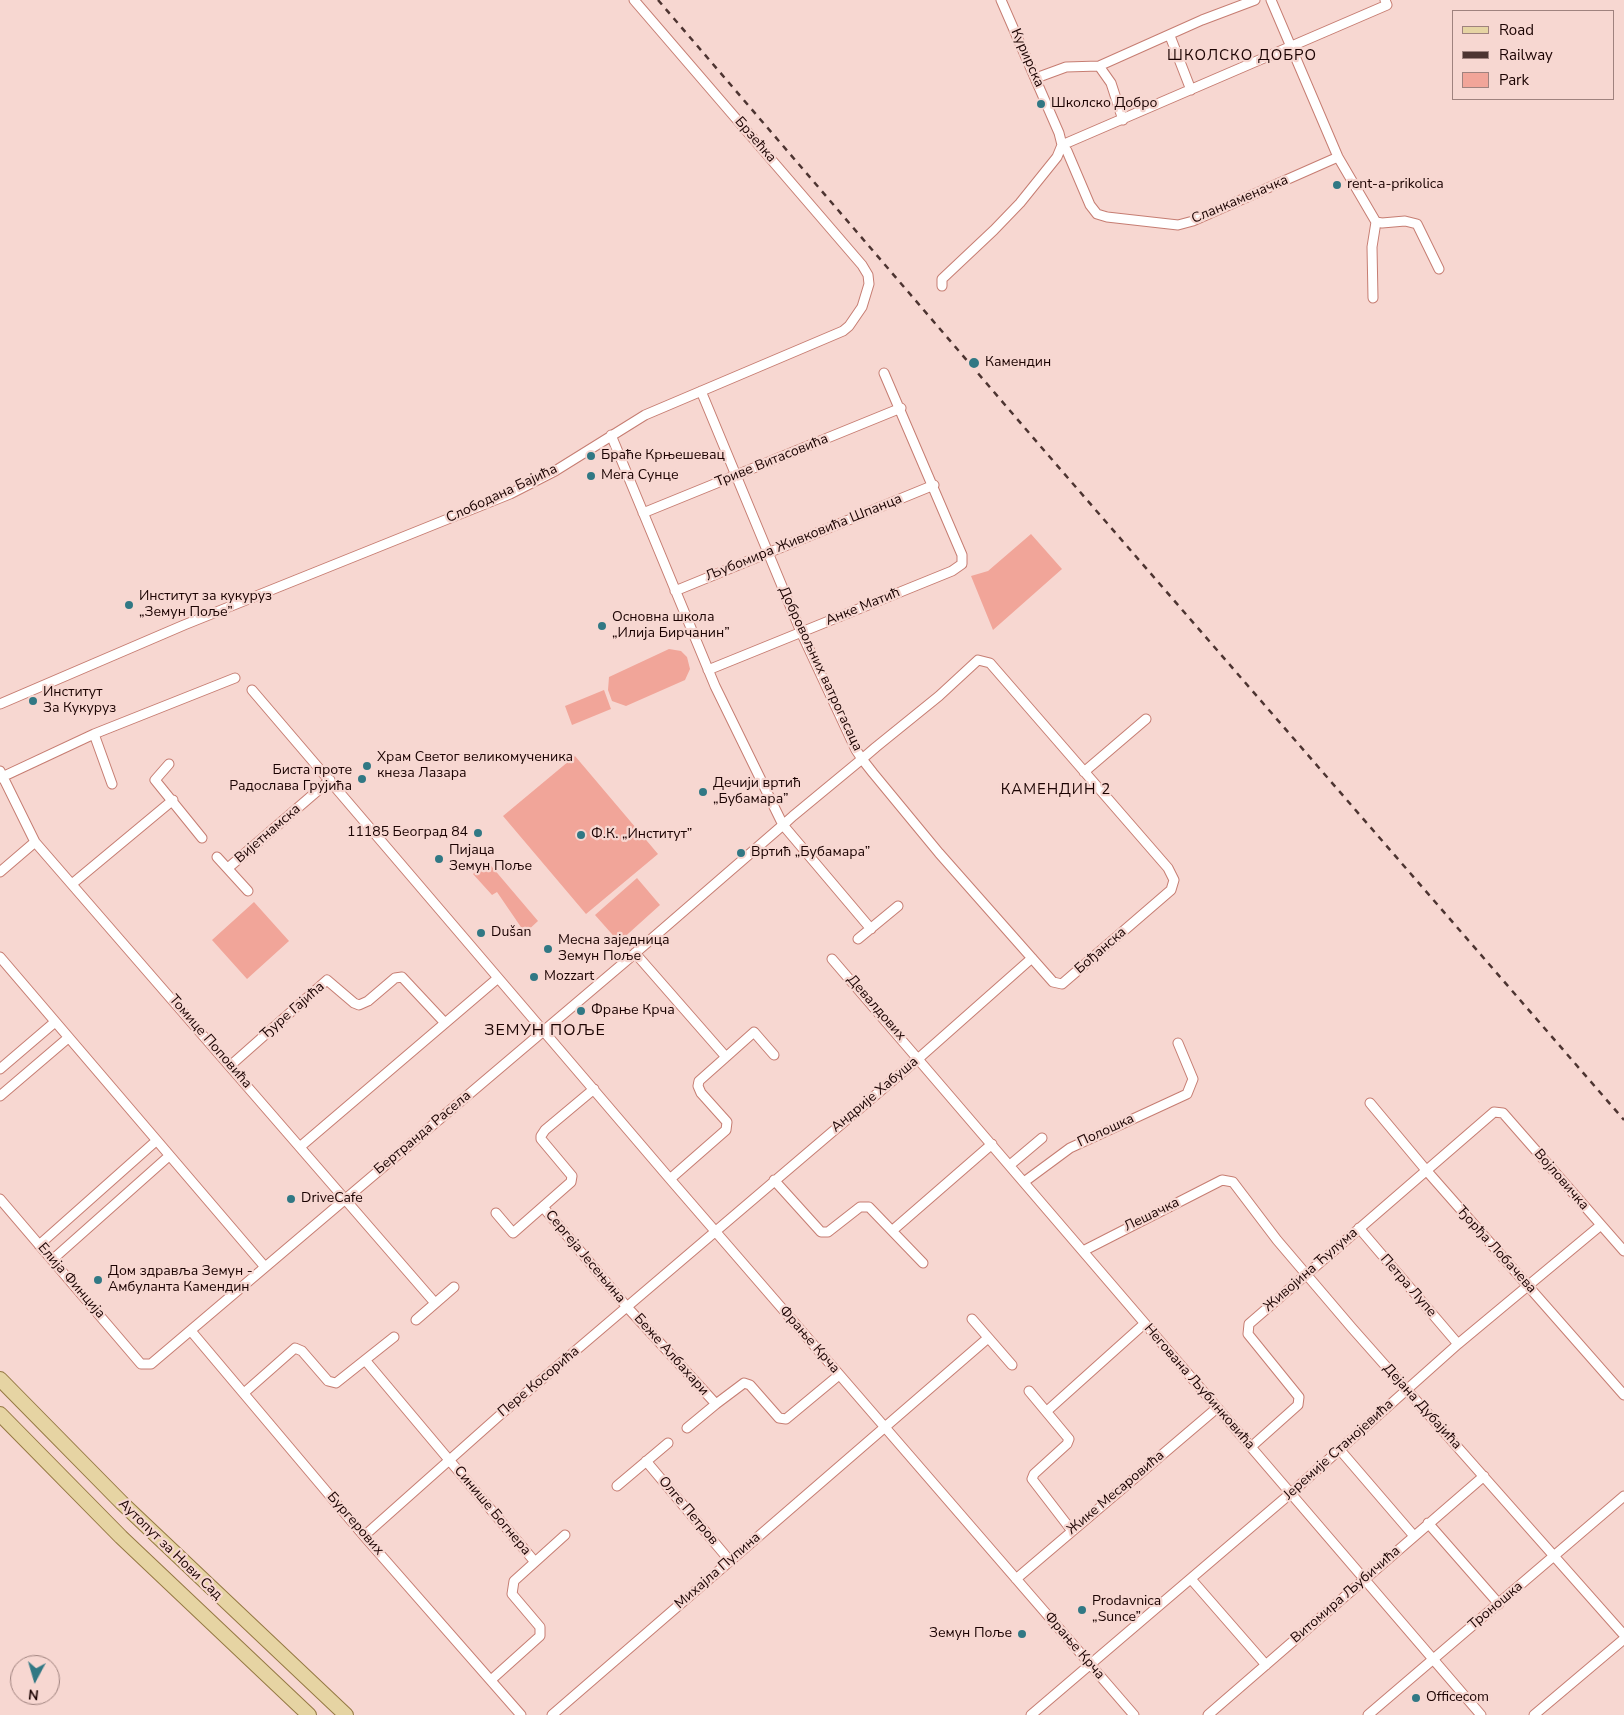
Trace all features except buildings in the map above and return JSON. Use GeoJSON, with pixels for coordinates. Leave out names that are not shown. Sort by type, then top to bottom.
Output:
{"type":"FeatureCollection","features":[{"type":"Feature","properties":{"kind":"main road","name":"Аутопут за Нови Сад"},"geometry":{"type":"LineString","coordinates":[[0,1379],[122,1503],[346,1715]]}},
{"type":"Feature","properties":{"kind":"main road","name":"Аутопут за Нови Сад"},"geometry":{"type":"LineString","coordinates":[[0,1414],[114,1530],[309,1715]]}},
{"type":"Feature","properties":{"kind":"street","name":"Брзећка"},"geometry":{"type":"LineString","coordinates":[[634,0],[854,254],[868,275],[870,284]]}},
{"type":"Feature","properties":{"kind":"street","name":"Курирска"},"geometry":{"type":"LineString","coordinates":[[1002,0],[1036,78],[1062,145]]}},
{"type":"Feature","properties":{"kind":"street"},"geometry":{"type":"LineString","coordinates":[[1036,78],[1066,67],[1099,66],[1170,36],[1202,20],[1255,0]]}},
{"type":"Feature","properties":{"kind":"street"},"geometry":{"type":"LineString","coordinates":[[1270,0],[1289,48],[1338,157],[1376,222],[1372,247],[1373,298]]}},
{"type":"Feature","properties":{"kind":"street"},"geometry":{"type":"LineString","coordinates":[[942,286],[942,279],[1020,203],[1057,157],[1062,145],[1289,48],[1386,3]]}},
{"type":"Feature","properties":{"kind":"street"},"geometry":{"type":"LineString","coordinates":[[1170,36],[1192,90]]}},
{"type":"Feature","properties":{"kind":"street"},"geometry":{"type":"LineString","coordinates":[[1099,66],[1111,83],[1123,120]]}},
{"type":"Feature","properties":{"kind":"street","name":"Сланкаменачка"},"geometry":{"type":"LineString","coordinates":[[1062,145],[1067,151],[1090,204],[1097,214],[1107,218],[1178,225],[1192,221],[1338,157]]}},
{"type":"Feature","properties":{"kind":"street"},"geometry":{"type":"LineString","coordinates":[[1376,222],[1405,221],[1416,224],[1439,269]]}},
{"type":"Feature","properties":{"kind":"street","name":"Слободана Бајића"},"geometry":{"type":"LineString","coordinates":[[0,704],[184,625],[510,494],[555,472],[645,415],[843,331],[862,307],[870,284]]}},
{"type":"Feature","properties":{"kind":"street"},"geometry":{"type":"LineString","coordinates":[[884,373],[934,485]]}},
{"type":"Feature","properties":{"kind":"street","name":"Добровољних ватрогасаца"},"geometry":{"type":"LineString","coordinates":[[701,391],[767,554],[856,750],[940,853],[1032,958]]}},
{"type":"Feature","properties":{"kind":"street","name":"Триве Витасовића"},"geometry":{"type":"LineString","coordinates":[[643,513],[901,408]]}},
{"type":"Feature","properties":{"kind":"street"},"geometry":{"type":"LineString","coordinates":[[611,435],[708,670],[782,825],[871,929]]}},
{"type":"Feature","properties":{"kind":"street","name":"Љубомира Живковића Шпанца"},"geometry":{"type":"LineString","coordinates":[[675,591],[934,485]]}},
{"type":"Feature","properties":{"kind":"street","name":"Анке Матић"},"geometry":{"type":"LineString","coordinates":[[708,670],[952,571],[962,564],[962,555],[934,485]]}},
{"type":"Feature","properties":{"kind":"street","name":"Бертранда Расела"},"geometry":{"type":"LineString","coordinates":[[141,1364],[151,1364],[191,1331],[635,953],[782,825],[938,696],[975,662],[982,659],[990,663],[1084,772]]}},
{"type":"Feature","properties":{"kind":"street"},"geometry":{"type":"LineString","coordinates":[[1,775],[94,734],[235,678]]}},
{"type":"Feature","properties":{"kind":"street","name":"Фрање Крча"},"geometry":{"type":"LineString","coordinates":[[252,690],[670,1179],[1134,1715]]}},
{"type":"Feature","properties":{"kind":"street"},"geometry":{"type":"LineString","coordinates":[[1084,772],[1146,719]]}},
{"type":"Feature","properties":{"kind":"street"},"geometry":{"type":"LineString","coordinates":[[94,734],[112,784]]}},
{"type":"Feature","properties":{"kind":"street"},"geometry":{"type":"LineString","coordinates":[[169,764],[155,780],[202,838]]}},
{"type":"Feature","properties":{"kind":"street","name":"Бођанска"},"geometry":{"type":"LineString","coordinates":[[1032,958],[1053,982],[1062,984],[1171,890],[1174,880],[1168,868],[1084,772]]}},
{"type":"Feature","properties":{"kind":"street","name":"Томице Поповића"},"geometry":{"type":"LineString","coordinates":[[1,775],[35,842],[231,1065],[301,1146],[344,1200],[435,1303]]}},
{"type":"Feature","properties":{"kind":"street","name":"Вијетнамска"},"geometry":{"type":"LineString","coordinates":[[228,868],[330,780]]}},
{"type":"Feature","properties":{"kind":"street"},"geometry":{"type":"LineString","coordinates":[[72,884],[173,800]]}},
{"type":"Feature","properties":{"kind":"street"},"geometry":{"type":"LineString","coordinates":[[0,872],[35,842]]}},
{"type":"Feature","properties":{"kind":"street","name":"Вијетнамска"},"geometry":{"type":"LineString","coordinates":[[217,857],[248,891]]}},
{"type":"Feature","properties":{"kind":"street"},"geometry":{"type":"LineString","coordinates":[[858,939],[898,906]]}},
{"type":"Feature","properties":{"kind":"street"},"geometry":{"type":"LineString","coordinates":[[635,953],[726,1057]]}},
{"type":"Feature","properties":{"kind":"street"},"geometry":{"type":"LineString","coordinates":[[0,957],[265,1267]]}},
{"type":"Feature","properties":{"kind":"street","name":"Девалдових"},"geometry":{"type":"LineString","coordinates":[[832,958],[919,1058]]}},
{"type":"Feature","properties":{"kind":"street","name":"Андрије Хабуша"},"geometry":{"type":"LineString","coordinates":[[716,1230],[919,1058],[1032,958]]}},
{"type":"Feature","properties":{"kind":"street","name":"Ђуре Гајића"},"geometry":{"type":"LineString","coordinates":[[231,1065],[326,980],[359,1005],[368,1001],[395,978],[402,977],[445,1023]]}},
{"type":"Feature","properties":{"kind":"street"},"geometry":{"type":"LineString","coordinates":[[301,1146],[498,978]]}},
{"type":"Feature","properties":{"kind":"street"},"geometry":{"type":"LineString","coordinates":[[0,1069],[54,1022]]}},
{"type":"Feature","properties":{"kind":"street"},"geometry":{"type":"LineString","coordinates":[[670,1179],[726,1130],[727,1122],[701,1093],[698,1086],[699,1081],[754,1032],[774,1055]]}},
{"type":"Feature","properties":{"kind":"street"},"geometry":{"type":"LineString","coordinates":[[0,1096],[68,1038]]}},
{"type":"Feature","properties":{"kind":"street","name":"Полошка"},"geometry":{"type":"LineString","coordinates":[[1024,1182],[1070,1148],[1182,1097],[1191,1088],[1193,1079],[1178,1043]]}},
{"type":"Feature","properties":{"kind":"street","name":"Негована Љубинковића"},"geometry":{"type":"LineString","coordinates":[[919,1058],[1144,1324],[1481,1715]]}},
{"type":"Feature","properties":{"kind":"street","name":"Сергеја Јесењина"},"geometry":{"type":"LineString","coordinates":[[496,1213],[513,1233],[571,1182],[572,1176],[541,1139],[542,1133],[594,1089]]}},
{"type":"Feature","properties":{"kind":"street","name":"Ђорђа Лобачева"},"geometry":{"type":"LineString","coordinates":[[1370,1103],[1426,1170],[1624,1395]]}},
{"type":"Feature","properties":{"kind":"street","name":"Живојина Ћулума"},"geometry":{"type":"LineString","coordinates":[[1251,1447],[1298,1405],[1299,1396],[1248,1334],[1247,1327],[1358,1228],[1497,1111]]}},
{"type":"Feature","properties":{"kind":"street","name":"Војловичка"},"geometry":{"type":"LineString","coordinates":[[1497,1111],[1503,1113],[1624,1251]]}},
{"type":"Feature","properties":{"kind":"street"},"geometry":{"type":"LineString","coordinates":[[1010,1165],[1042,1138]]}},
{"type":"Feature","properties":{"kind":"street"},"geometry":{"type":"LineString","coordinates":[[39,1245],[156,1141]]}},
{"type":"Feature","properties":{"kind":"street"},"geometry":{"type":"LineString","coordinates":[[893,1230],[992,1144]]}},
{"type":"Feature","properties":{"kind":"street"},"geometry":{"type":"LineString","coordinates":[[52,1260],[169,1156]]}},
{"type":"Feature","properties":{"kind":"street"},"geometry":{"type":"LineString","coordinates":[[774,1180],[821,1232],[828,1232],[863,1206],[872,1210],[923,1263]]}},
{"type":"Feature","properties":{"kind":"street","name":"Лешачка"},"geometry":{"type":"LineString","coordinates":[[1083,1251],[1222,1180]]}},
{"type":"Feature","properties":{"kind":"street","name":"Дејана Дубајића"},"geometry":{"type":"LineString","coordinates":[[1222,1180],[1231,1181],[1236,1185],[1258,1216],[1306,1274],[1624,1637]]}},
{"type":"Feature","properties":{"kind":"street","name":"Елија Финција"},"geometry":{"type":"LineString","coordinates":[[0,1199],[141,1364]]}},
{"type":"Feature","properties":{"kind":"street","name":"Сергеја Јесењина"},"geometry":{"type":"LineString","coordinates":[[543,1207],[627,1307]]}},
{"type":"Feature","properties":{"kind":"street","name":"Јеремије Станојевића"},"geometry":{"type":"LineString","coordinates":[[1031,1715],[1291,1493],[1458,1344],[1601,1225]]}},
{"type":"Feature","properties":{"kind":"street","name":"Петра Лупе"},"geometry":{"type":"LineString","coordinates":[[1358,1228],[1458,1344]]}},
{"type":"Feature","properties":{"kind":"street","name":"Пере Косорића"},"geometry":{"type":"LineString","coordinates":[[364,1536],[716,1230]]}},
{"type":"Feature","properties":{"kind":"street"},"geometry":{"type":"LineString","coordinates":[[416,1320],[454,1287]]}},
{"type":"Feature","properties":{"kind":"street","name":"Беже Албахари"},"geometry":{"type":"LineString","coordinates":[[627,1307],[716,1404]]}},
{"type":"Feature","properties":{"kind":"street"},"geometry":{"type":"LineString","coordinates":[[972,1319],[1012,1365]]}},
{"type":"Feature","properties":{"kind":"street"},"geometry":{"type":"LineString","coordinates":[[1047,1411],[1144,1324]]}},
{"type":"Feature","properties":{"kind":"street","name":"Бургерових"},"geometry":{"type":"LineString","coordinates":[[191,1331],[364,1536],[521,1715]]}},
{"type":"Feature","properties":{"kind":"street"},"geometry":{"type":"LineString","coordinates":[[244,1393],[295,1348],[302,1351],[328,1381],[340,1382],[394,1337]]}},
{"type":"Feature","properties":{"kind":"street","name":"Михајла Пупина"},"geometry":{"type":"LineString","coordinates":[[552,1715],[988,1338]]}},
{"type":"Feature","properties":{"kind":"street","name":"Синише Богнера"},"geometry":{"type":"LineString","coordinates":[[365,1360],[535,1562]]}},
{"type":"Feature","properties":{"kind":"street","name":"Беже Албахари"},"geometry":{"type":"LineString","coordinates":[[687,1428],[744,1383],[750,1385],[779,1418],[786,1419],[839,1375]]}},
{"type":"Feature","properties":{"kind":"street"},"geometry":{"type":"LineString","coordinates":[[1029,1391],[1068,1436],[1069,1442],[1034,1474],[1032,1479],[1072,1531]]}},
{"type":"Feature","properties":{"kind":"street","name":"Жике Месаровића"},"geometry":{"type":"LineString","coordinates":[[1016,1579],[1217,1408]]}},
{"type":"Feature","properties":{"kind":"street"},"geometry":{"type":"LineString","coordinates":[[617,1486],[668,1443]]}},
{"type":"Feature","properties":{"kind":"street"},"geometry":{"type":"LineString","coordinates":[[1340,1450],[1414,1536]]}},
{"type":"Feature","properties":{"kind":"street","name":"Олге Петров"},"geometry":{"type":"LineString","coordinates":[[646,1462],[730,1561]]}},
{"type":"Feature","properties":{"kind":"street","name":"Витомира Љубичића"},"geometry":{"type":"LineString","coordinates":[[1208,1715],[1484,1476]]}},
{"type":"Feature","properties":{"kind":"street","name":"Троношка"},"geometry":{"type":"LineString","coordinates":[[1368,1715],[1624,1496]]}},
{"type":"Feature","properties":{"kind":"street"},"geometry":{"type":"LineString","coordinates":[[1428,1523],[1499,1604]]}},
{"type":"Feature","properties":{"kind":"street","name":"Синише Богнера"},"geometry":{"type":"LineString","coordinates":[[491,1680],[540,1636],[540,1627],[514,1597],[512,1591],[514,1580],[565,1535]]}},
{"type":"Feature","properties":{"kind":"street"},"geometry":{"type":"LineString","coordinates":[[1191,1579],[1266,1665]]}},
{"type":"Feature","properties":{"kind":"street"},"geometry":{"type":"LineString","coordinates":[[1534,1715],[1624,1637]]}},
{"type":"Feature","properties":{"kind":"green space"},"geometry":{"type":"Polygon","coordinates":[[[1031,534],[1062,569],[993,630],[971,576],[988,571],[1031,534]]]}},
{"type":"Feature","properties":{"kind":"green space"},"geometry":{"type":"Polygon","coordinates":[[[669,649],[681,651],[687,657],[690,669],[685,680],[626,706],[612,701],[608,690],[609,677],[669,649]]]}},
{"type":"Feature","properties":{"kind":"green space"},"geometry":{"type":"Polygon","coordinates":[[[604,690],[611,709],[572,725],[565,706],[604,690]]]}},
{"type":"Feature","properties":{"kind":"green space","name":"Ф.К. „Институт”"},"geometry":{"type":"Polygon","coordinates":[[[575,756],[658,854],[586,914],[503,816],[575,756]]]}},
{"type":"Feature","properties":{"kind":"green space"},"geometry":{"type":"Polygon","coordinates":[[[487,861],[538,921],[525,933],[497,892],[492,895],[473,874],[487,861]]]}},
{"type":"Feature","properties":{"kind":"green space"},"geometry":{"type":"Polygon","coordinates":[[[637,878],[660,905],[619,942],[595,915],[637,878]]]}},
{"type":"Feature","properties":{"kind":"green space"},"geometry":{"type":"Polygon","coordinates":[[[254,902],[289,941],[247,979],[212,940],[254,902]]]}},
{"type":"Feature","properties":{"kind":"railway"},"geometry":{"type":"LineString","coordinates":[[658,0],[1042,448],[1624,1120]]}},
{"type":"Feature","properties":{"kind":"place","name":"Школско Добро"},"geometry":{"type":"Point","coordinates":[1041,104]}},
{"type":"Feature","properties":{"kind":"place","name":"rent-a-prikolica"},"geometry":{"type":"Point","coordinates":[1337,185]}},
{"type":"Feature","properties":{"kind":"place","name":"Камендин"},"geometry":{"type":"Point","coordinates":[974,363]}},
{"type":"Feature","properties":{"kind":"place","name":"Браће Крњешевац"},"geometry":{"type":"Point","coordinates":[591,456]}},
{"type":"Feature","properties":{"kind":"place","name":"Мега Сунце"},"geometry":{"type":"Point","coordinates":[591,476]}},
{"type":"Feature","properties":{"kind":"place","name":"Институт за кукуруз „Земун Поље”"},"geometry":{"type":"Point","coordinates":[129,605]}},
{"type":"Feature","properties":{"kind":"place","name":"Основна школа „Илија Бирчанин”"},"geometry":{"type":"Point","coordinates":[602,626]}},
{"type":"Feature","properties":{"kind":"place","name":"Институт За Кукуруз"},"geometry":{"type":"Point","coordinates":[33,701]}},
{"type":"Feature","properties":{"kind":"place","name":"Храм Светог великомученика кнеза Лазара"},"geometry":{"type":"Point","coordinates":[367,766]}},
{"type":"Feature","properties":{"kind":"place","name":"Биста проте Радослава Грујића"},"geometry":{"type":"Point","coordinates":[362,779]}},
{"type":"Feature","properties":{"kind":"place","name":"Дечији вртић „Бубамара”"},"geometry":{"type":"Point","coordinates":[703,792]}},
{"type":"Feature","properties":{"kind":"place","name":"11185 Београд 84"},"geometry":{"type":"Point","coordinates":[478,833]}},
{"type":"Feature","properties":{"kind":"place","name":"Ф.К. „Институт”"},"geometry":{"type":"Point","coordinates":[581,835]}},
{"type":"Feature","properties":{"kind":"place","name":"Вртић „Бубамара”"},"geometry":{"type":"Point","coordinates":[741,853]}},
{"type":"Feature","properties":{"kind":"place","name":"Пијаца Земун Поље"},"geometry":{"type":"Point","coordinates":[439,859]}},
{"type":"Feature","properties":{"kind":"place","name":"Dušan"},"geometry":{"type":"Point","coordinates":[481,933]}},
{"type":"Feature","properties":{"kind":"place","name":"Месна заједница Земун Поље"},"geometry":{"type":"Point","coordinates":[548,949]}},
{"type":"Feature","properties":{"kind":"place","name":"Mozzart"},"geometry":{"type":"Point","coordinates":[534,977]}},
{"type":"Feature","properties":{"kind":"place","name":"Фрање Крча"},"geometry":{"type":"Point","coordinates":[581,1011]}},
{"type":"Feature","properties":{"kind":"place","name":"DriveCafe"},"geometry":{"type":"Point","coordinates":[291,1199]}},
{"type":"Feature","properties":{"kind":"place","name":"Дом здравља Земун - Амбуланта Камендин"},"geometry":{"type":"Point","coordinates":[98,1280]}},
{"type":"Feature","properties":{"kind":"place","name":"Prodavnica „Sunce”"},"geometry":{"type":"Point","coordinates":[1082,1610]}},
{"type":"Feature","properties":{"kind":"place","name":"Земун Поље"},"geometry":{"type":"Point","coordinates":[1022,1634]}},
{"type":"Feature","properties":{"kind":"place","name":"Officecom"},"geometry":{"type":"Point","coordinates":[1416,1698]}},
{"type":"Feature","properties":{"kind":"district","name":"ШКОЛСКО ДОБРО"},"geometry":{"type":"Point","coordinates":[1242,56]}},
{"type":"Feature","properties":{"kind":"district","name":"КАМЕНДИН 2"},"geometry":{"type":"Point","coordinates":[1056,790]}},
{"type":"Feature","properties":{"kind":"district","name":"ЗЕМУН ПОЉЕ"},"geometry":{"type":"Point","coordinates":[545,1031]}}]}
